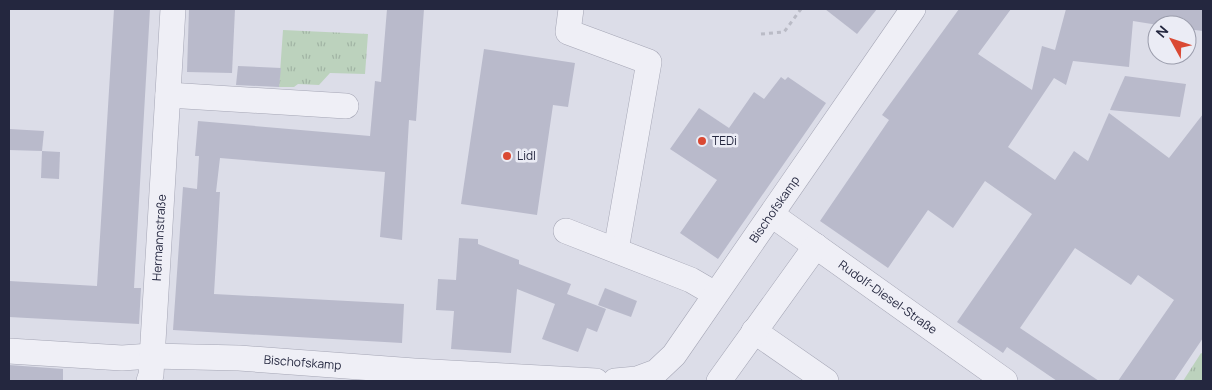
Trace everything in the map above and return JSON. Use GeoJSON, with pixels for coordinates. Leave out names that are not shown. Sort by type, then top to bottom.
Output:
{"type":"FeatureCollection","features":[{"type":"Feature","properties":{"kind":"street","name":"Hermannstraße"},"geometry":{"type":"LineString","coordinates":[[149,381],[151,375],[173,9]]}},
{"type":"Feature","properties":{"kind":"street"},"geometry":{"type":"LineString","coordinates":[[571,9],[568,32],[650,62],[616,250]]}},
{"type":"Feature","properties":{"kind":"street","name":"Bischofskamp"},"geometry":{"type":"LineString","coordinates":[[615,381],[662,377],[674,355],[715,294],[772,215],[913,9]]}},
{"type":"Feature","properties":{"kind":"street"},"geometry":{"type":"LineString","coordinates":[[168,95],[346,106]]}},
{"type":"Feature","properties":{"kind":"street","name":"Rudolf-Diesel-Straße"},"geometry":{"type":"LineString","coordinates":[[772,215],[1005,381]]}},
{"type":"Feature","properties":{"kind":"street"},"geometry":{"type":"LineString","coordinates":[[566,231],[691,280],[715,294]]}},
{"type":"Feature","properties":{"kind":"street"},"geometry":{"type":"LineString","coordinates":[[719,381],[816,246]]}},
{"type":"Feature","properties":{"kind":"street"},"geometry":{"type":"LineString","coordinates":[[754,331],[826,381]]}},
{"type":"Feature","properties":{"kind":"street","name":"Bischofskamp"},"geometry":{"type":"LineString","coordinates":[[9,351],[122,358],[151,356],[240,358],[414,376],[596,381]]}},
{"type":"Feature","properties":{"kind":"path"},"geometry":{"type":"LineString","coordinates":[[761,34],[784,32],[801,9]]}},
{"type":"Feature","properties":{"kind":"green space"},"geometry":{"type":"Polygon","coordinates":[[[283,30],[368,34],[365,74],[330,73],[319,85],[298,84],[294,87],[279,87],[283,30]]]}},
{"type":"Feature","properties":{"kind":"green space"},"geometry":{"type":"Polygon","coordinates":[[[1201,353],[1203,354],[1203,381],[1183,381],[1201,353]]]}},
{"type":"Feature","properties":{"kind":"building"},"geometry":{"type":"Polygon","coordinates":[[[114,9],[150,9],[134,288],[141,288],[139,324],[9,317],[9,281],[97,286],[114,9]]]}},
{"type":"Feature","properties":{"kind":"building"},"geometry":{"type":"Polygon","coordinates":[[[189,9],[235,9],[232,73],[187,72],[189,9]]]}},
{"type":"Feature","properties":{"kind":"building"},"geometry":{"type":"Polygon","coordinates":[[[387,9],[424,9],[416,121],[409,120],[402,240],[380,237],[385,172],[220,158],[216,192],[220,192],[214,294],[404,304],[402,343],[173,330],[183,187],[197,189],[199,156],[195,156],[198,121],[370,136],[375,81],[381,82],[387,9]]]}},
{"type":"Feature","properties":{"kind":"building"},"geometry":{"type":"Polygon","coordinates":[[[825,9],[877,9],[857,34],[825,9]]]}},
{"type":"Feature","properties":{"kind":"building"},"geometry":{"type":"Polygon","coordinates":[[[959,9],[1011,9],[978,54],[1032,90],[1042,46],[1055,50],[1066,9],[1203,9],[1203,31],[1197,30],[1197,15],[1147,15],[1147,23],[1133,21],[1129,67],[1073,61],[1066,85],[1054,78],[1008,147],[1055,180],[1074,151],[1088,161],[1109,113],[1169,158],[1203,114],[1203,338],[1174,381],[1118,381],[1174,300],[1138,275],[1131,285],[1075,248],[1020,328],[1099,381],[1057,381],[1007,347],[1003,353],[957,322],[1032,214],[985,181],[953,228],[928,210],[888,268],[820,221],[889,120],[882,115],[959,9]]]}},
{"type":"Feature","properties":{"kind":"building","name":"Lidl"},"geometry":{"type":"Polygon","coordinates":[[[484,49],[575,63],[568,107],[553,105],[537,215],[461,204],[484,49]]]}},
{"type":"Feature","properties":{"kind":"building"},"geometry":{"type":"Polygon","coordinates":[[[238,66],[281,68],[279,87],[236,85],[238,66]]]}},
{"type":"Feature","properties":{"kind":"building"},"geometry":{"type":"Polygon","coordinates":[[[1125,76],[1186,84],[1180,117],[1110,110],[1125,76]]]}},
{"type":"Feature","properties":{"kind":"building"},"geometry":{"type":"Polygon","coordinates":[[[781,77],[785,80],[788,77],[826,103],[718,259],[680,233],[717,180],[670,149],[699,108],[729,128],[754,92],[764,99],[781,77]]]}},
{"type":"Feature","properties":{"kind":"building"},"geometry":{"type":"Polygon","coordinates":[[[9,129],[44,131],[42,151],[9,150],[9,129]]]}},
{"type":"Feature","properties":{"kind":"building"},"geometry":{"type":"Polygon","coordinates":[[[42,151],[60,152],[59,179],[41,178],[42,151]]]}},
{"type":"Feature","properties":{"kind":"building"},"geometry":{"type":"Polygon","coordinates":[[[459,238],[478,239],[478,244],[519,260],[519,264],[571,284],[567,294],[606,309],[597,332],[587,328],[578,352],[542,339],[555,304],[517,289],[511,353],[451,349],[454,311],[436,310],[438,279],[456,280],[459,238]]]}},
{"type":"Feature","properties":{"kind":"building"},"geometry":{"type":"Polygon","coordinates":[[[605,288],[637,301],[631,317],[598,305],[605,288]]]}},
{"type":"Feature","properties":{"kind":"building"},"geometry":{"type":"Polygon","coordinates":[[[9,365],[63,369],[63,381],[9,381],[9,365]]]}},
{"type":"Feature","properties":{"kind":"place","name":"TEDi"},"geometry":{"type":"Point","coordinates":[702,141]}},
{"type":"Feature","properties":{"kind":"place","name":"Lidl"},"geometry":{"type":"Point","coordinates":[507,156]}}]}
